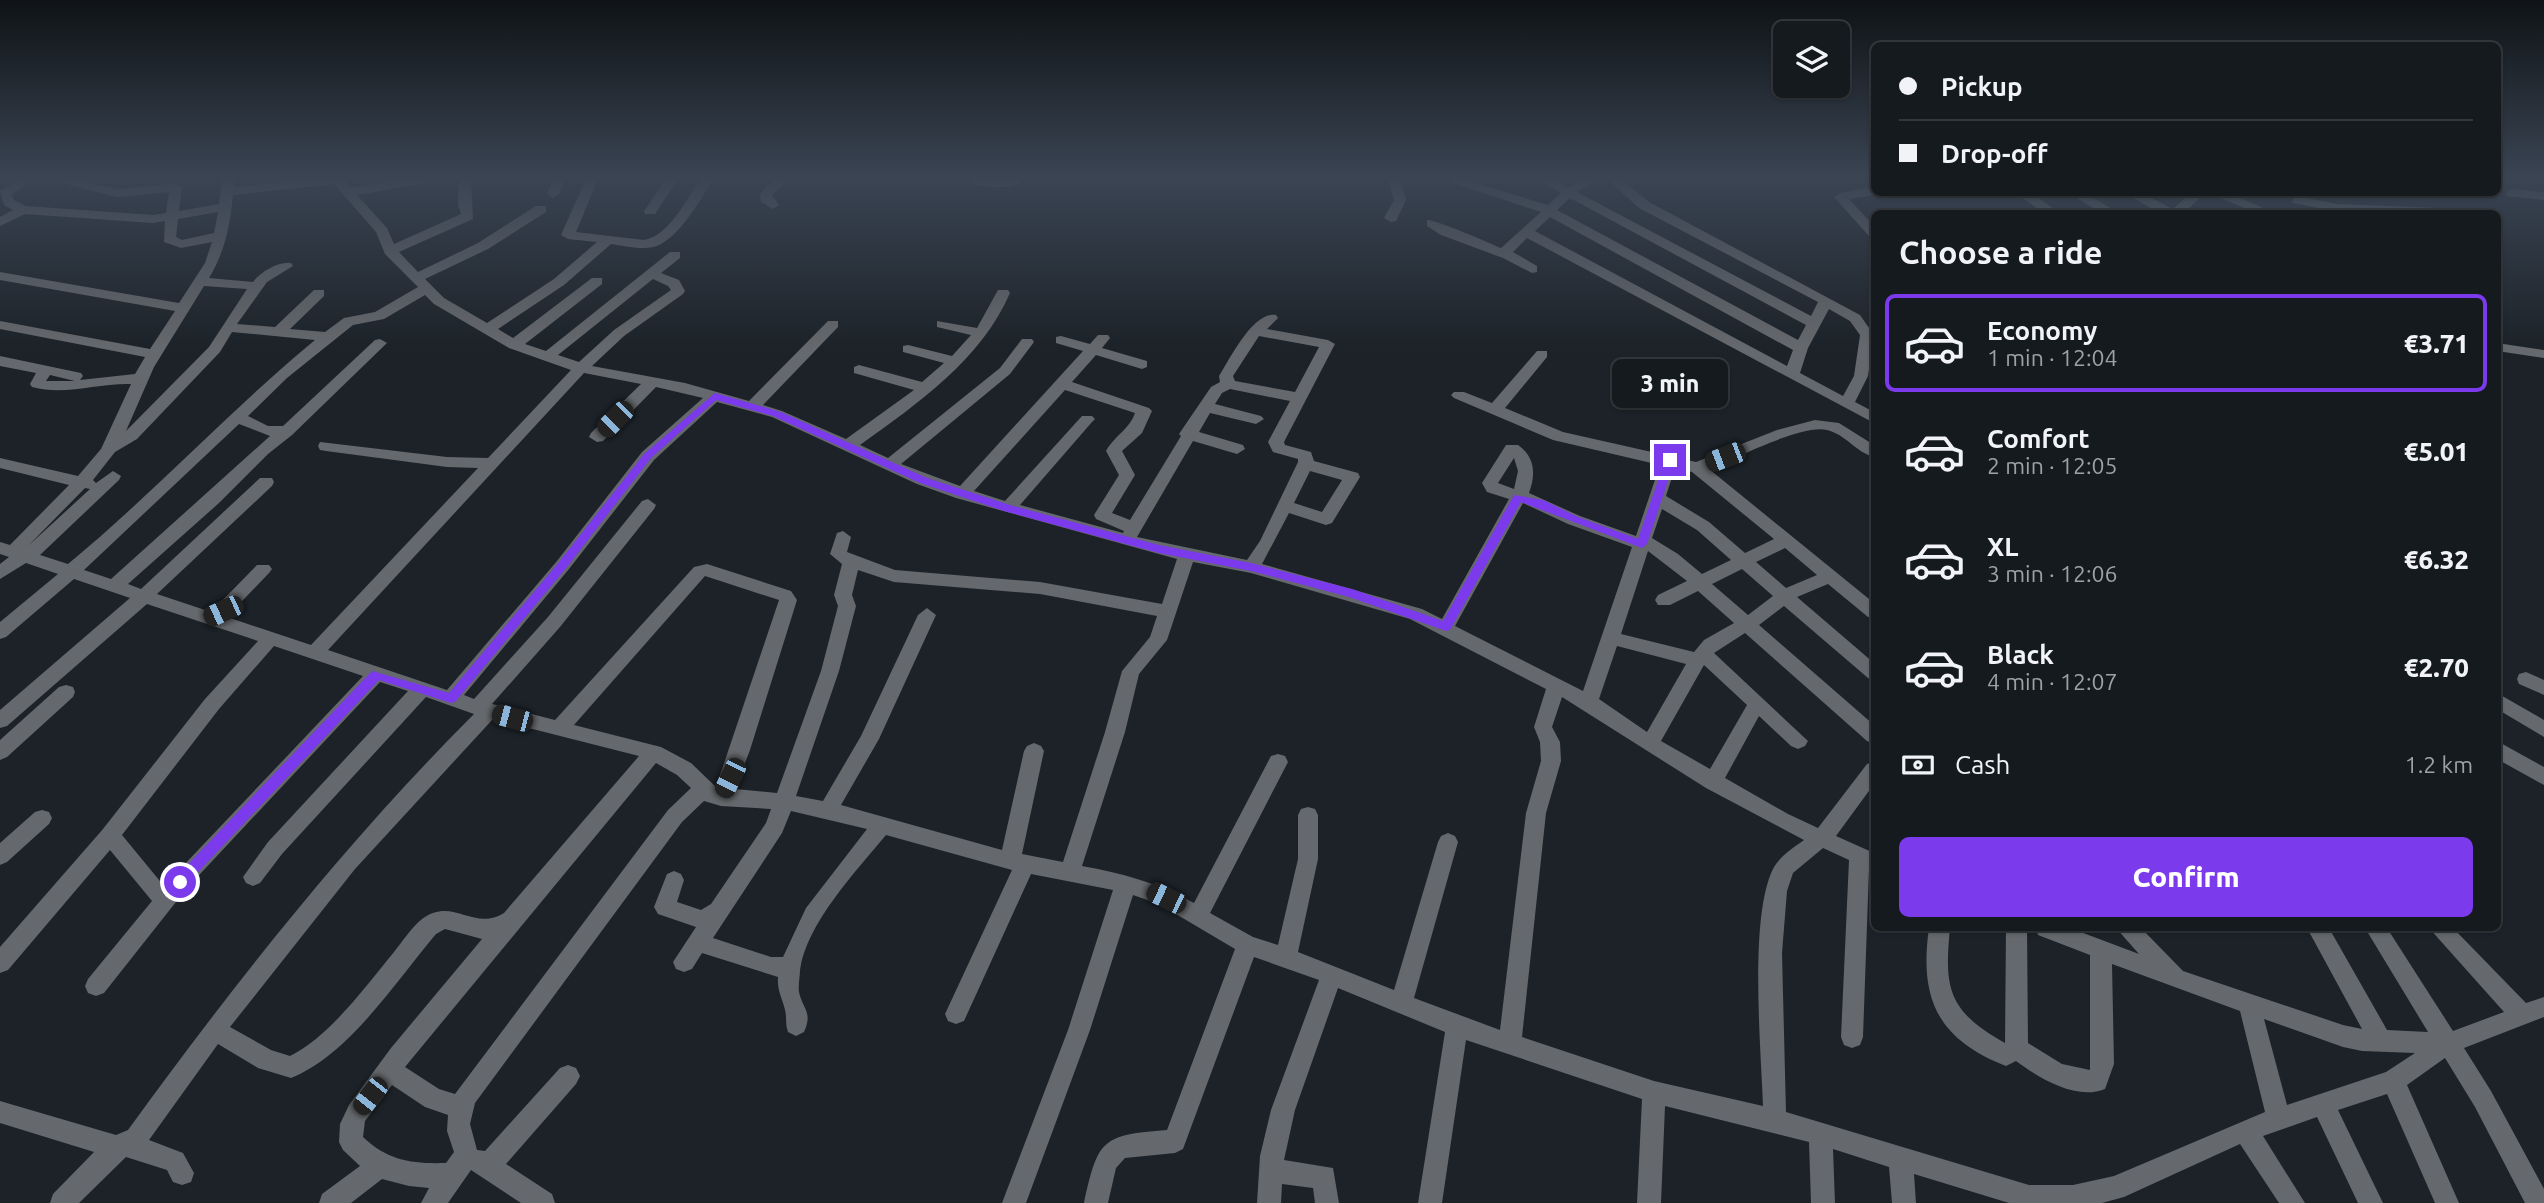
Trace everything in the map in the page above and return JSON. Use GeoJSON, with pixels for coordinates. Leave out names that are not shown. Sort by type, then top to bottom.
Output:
{"type":"FeatureCollection","features":[{"type":"Feature","properties":{"kind":"street"},"geometry":{"type":"LineString","coordinates":[[169,235],[174,244],[221,236]]}},
{"type":"Feature","properties":{"kind":"street"},"geometry":{"type":"LineString","coordinates":[[384,235],[390,251],[439,301],[514,345],[581,368],[753,406],[962,494],[1007,508],[1130,534],[1186,554],[1251,567],[1388,604],[1446,627],[1589,702],[1650,744],[1713,782],[1781,820],[1866,858],[1853,1037]]}},
{"type":"Feature","properties":{"kind":"street"},"geometry":{"type":"LineString","coordinates":[[390,251],[425,235]]}},
{"type":"Feature","properties":{"kind":"street"},"geometry":{"type":"LineString","coordinates":[[0,632],[73,572],[282,375],[328,337],[349,321],[379,316],[421,283],[500,235]]}},
{"type":"Feature","properties":{"kind":"street"},"geometry":{"type":"LineString","coordinates":[[576,235],[644,244],[656,242],[664,235]]}},
{"type":"Feature","properties":{"kind":"street"},"geometry":{"type":"LineString","coordinates":[[1454,235],[1508,255],[1532,269]]}},
{"type":"Feature","properties":{"kind":"street"},"geometry":{"type":"LineString","coordinates":[[1508,255],[1507,248],[1522,235]]}},
{"type":"Feature","properties":{"kind":"street"},"geometry":{"type":"LineString","coordinates":[[1532,235],[1871,416]]}},
{"type":"Feature","properties":{"kind":"street"},"geometry":{"type":"LineString","coordinates":[[1593,235],[1801,348]]}},
{"type":"Feature","properties":{"kind":"street"},"geometry":{"type":"LineString","coordinates":[[1649,235],[1814,324]]}},
{"type":"Feature","properties":{"kind":"street"},"geometry":{"type":"LineString","coordinates":[[1703,235],[1855,318],[1871,336],[1861,376],[1846,404]]}},
{"type":"Feature","properties":{"kind":"street"},"geometry":{"type":"LineString","coordinates":[[0,573],[12,552],[82,482],[109,449],[138,379],[202,282],[221,236]]}},
{"type":"Feature","properties":{"kind":"street"},"geometry":{"type":"LineString","coordinates":[[487,330],[559,282],[608,240]]}},
{"type":"Feature","properties":{"kind":"street"},"geometry":{"type":"LineString","coordinates":[[1650,299],[1688,257],[1712,240]]}},
{"type":"Feature","properties":{"kind":"street"},"geometry":{"type":"LineString","coordinates":[[547,357],[675,255]]}},
{"type":"Feature","properties":{"kind":"street"},"geometry":{"type":"LineString","coordinates":[[109,449],[131,435],[206,358],[256,286],[286,266]]}},
{"type":"Feature","properties":{"kind":"street"},"geometry":{"type":"LineString","coordinates":[[315,652],[581,368],[619,332],[678,291],[674,283],[652,274]]}},
{"type":"Feature","properties":{"kind":"street"},"geometry":{"type":"LineString","coordinates":[[0,276],[184,308]]}},
{"type":"Feature","properties":{"kind":"street"},"geometry":{"type":"LineString","coordinates":[[514,345],[597,281]]}},
{"type":"Feature","properties":{"kind":"street"},"geometry":{"type":"LineString","coordinates":[[202,282],[256,286]]}},
{"type":"Feature","properties":{"kind":"street"},"geometry":{"type":"LineString","coordinates":[[279,331],[319,293]]}},
{"type":"Feature","properties":{"kind":"street"},"geometry":{"type":"LineString","coordinates":[[849,445],[925,388],[953,361],[999,307],[1003,293]]}},
{"type":"Feature","properties":{"kind":"street"},"geometry":{"type":"LineString","coordinates":[[155,301],[162,308],[169,330]]}},
{"type":"Feature","properties":{"kind":"street"},"geometry":{"type":"LineString","coordinates":[[1792,374],[1801,348],[1826,301]]}},
{"type":"Feature","properties":{"kind":"street"},"geometry":{"type":"LineString","coordinates":[[1228,384],[1227,376],[1255,331],[1271,318]]}},
{"type":"Feature","properties":{"kind":"street"},"geometry":{"type":"LineString","coordinates":[[753,406],[833,324]]}},
{"type":"Feature","properties":{"kind":"street"},"geometry":{"type":"LineString","coordinates":[[942,324],[979,332]]}},
{"type":"Feature","properties":{"kind":"street"},"geometry":{"type":"LineString","coordinates":[[0,325],[154,354]]}},
{"type":"Feature","properties":{"kind":"street"},"geometry":{"type":"LineString","coordinates":[[228,327],[328,337]]}},
{"type":"Feature","properties":{"kind":"street"},"geometry":{"type":"LineString","coordinates":[[1251,567],[1267,543],[1305,464],[1305,456],[1279,448],[1276,442],[1328,344],[1255,331]]}},
{"type":"Feature","properties":{"kind":"street"},"geometry":{"type":"LineString","coordinates":[[1061,340],[1097,344],[1142,365]]}},
{"type":"Feature","properties":{"kind":"street"},"geometry":{"type":"LineString","coordinates":[[890,465],[1004,371],[1027,342]]}},
{"type":"Feature","properties":{"kind":"street"},"geometry":{"type":"LineString","coordinates":[[113,587],[213,499],[262,450],[287,431],[380,344]]}},
{"type":"Feature","properties":{"kind":"street"},"geometry":{"type":"LineString","coordinates":[[962,494],[1097,344]]}},
{"type":"Feature","properties":{"kind":"street"},"geometry":{"type":"LineString","coordinates":[[2501,348],[2544,354]]}},
{"type":"Feature","properties":{"kind":"street"},"geometry":{"type":"LineString","coordinates":[[908,349],[953,361]]}},
{"type":"Feature","properties":{"kind":"street"},"geometry":{"type":"LineString","coordinates":[[1495,410],[1542,354]]}},
{"type":"Feature","properties":{"kind":"street"},"geometry":{"type":"LineString","coordinates":[[0,361],[76,376]]}},
{"type":"Feature","properties":{"kind":"street"},"geometry":{"type":"LineString","coordinates":[[859,370],[925,388]]}},
{"type":"Feature","properties":{"kind":"street"},"geometry":{"type":"LineString","coordinates":[[45,371],[37,384],[52,388],[69,389],[105,379],[138,379]]}},
{"type":"Feature","properties":{"kind":"street"},"geometry":{"type":"LineString","coordinates":[[597,437],[651,383]]}},
{"type":"Feature","properties":{"kind":"street"},"geometry":{"type":"LineString","coordinates":[[1063,384],[1143,411],[1137,429],[1114,450],[1127,475],[1102,515],[1130,534]]}},
{"type":"Feature","properties":{"kind":"street"},"geometry":{"type":"LineString","coordinates":[[1130,534],[1187,434],[1218,388],[1228,384],[1299,398]]}},
{"type":"Feature","properties":{"kind":"street"},"geometry":{"type":"LineString","coordinates":[[1459,395],[1559,436],[1697,468],[1871,610]]}},
{"type":"Feature","properties":{"kind":"street"},"geometry":{"type":"LineString","coordinates":[[451,698],[577,548],[648,456],[715,396]]}},
{"type":"Feature","properties":{"kind":"street"},"geometry":{"type":"LineString","coordinates":[[1205,407],[1256,419]]}},
{"type":"Feature","properties":{"kind":"street"},"geometry":{"type":"LineString","coordinates":[[239,418],[266,430],[287,431]]}},
{"type":"Feature","properties":{"kind":"street"},"geometry":{"type":"LineString","coordinates":[[1007,508],[1087,419]]}},
{"type":"Feature","properties":{"kind":"street"},"geometry":{"type":"LineString","coordinates":[[1697,468],[1792,431],[1818,424],[1830,426],[1871,450]]}},
{"type":"Feature","properties":{"kind":"street"},"geometry":{"type":"LineString","coordinates":[[1187,434],[1237,449]]}},
{"type":"Feature","properties":{"kind":"street"},"geometry":{"type":"LineString","coordinates":[[326,446],[447,462],[492,463]]}},
{"type":"Feature","properties":{"kind":"street"},"geometry":{"type":"LineString","coordinates":[[1589,702],[1670,460]]}},
{"type":"Feature","properties":{"kind":"street"},"geometry":{"type":"LineString","coordinates":[[0,463],[82,482],[108,481],[38,549],[12,552]]}},
{"type":"Feature","properties":{"kind":"street"},"geometry":{"type":"LineString","coordinates":[[1284,506],[1315,518],[1326,519],[1352,477],[1305,464]]}},
{"type":"Feature","properties":{"kind":"street"},"geometry":{"type":"LineString","coordinates":[[2,717],[144,597],[267,482]]}},
{"type":"Feature","properties":{"kind":"street"},"geometry":{"type":"LineString","coordinates":[[1446,627],[1518,498],[1539,502],[1574,520],[1642,542],[1672,558],[1871,733]]}},
{"type":"Feature","properties":{"kind":"street"},"geometry":{"type":"LineString","coordinates":[[1657,498],[1693,518],[1871,670]]}},
{"type":"Feature","properties":{"kind":"street"},"geometry":{"type":"LineString","coordinates":[[62,1203],[121,1146],[136,1138],[216,1031],[368,838],[483,710],[648,505]]}},
{"type":"Feature","properties":{"kind":"street"},"geometry":{"type":"LineString","coordinates":[[843,537],[838,554],[851,562],[894,576],[1031,587],[1167,611]]}},
{"type":"Feature","properties":{"kind":"street"},"geometry":{"type":"LineString","coordinates":[[1664,600],[1787,540]]}},
{"type":"Feature","properties":{"kind":"street"},"geometry":{"type":"LineString","coordinates":[[577,548],[595,554],[608,552]]}},
{"type":"Feature","properties":{"kind":"street"},"geometry":{"type":"LineString","coordinates":[[12,552],[483,710],[654,752],[684,769],[712,794],[786,802],[828,810],[1018,862],[1126,883],[1152,891],[1247,945],[1286,957],[1457,1026],[1654,1091],[1775,1120],[2030,1200],[2115,1188],[2245,1130],[2393,1081],[2448,1043],[2533,1012],[2443,931]]}},
{"type":"Feature","properties":{"kind":"street"},"geometry":{"type":"LineString","coordinates":[[1070,871],[1115,732],[1131,670],[1158,640],[1186,554]]}},
{"type":"Feature","properties":{"kind":"street"},"geometry":{"type":"LineString","coordinates":[[684,962],[775,827],[786,802],[830,671],[847,606],[843,595],[851,562]]}},
{"type":"Feature","properties":{"kind":"street"},"geometry":{"type":"LineString","coordinates":[[208,618],[223,611],[263,569]]}},
{"type":"Feature","properties":{"kind":"street"},"geometry":{"type":"LineString","coordinates":[[543,1203],[467,1154],[457,1137],[457,1116],[467,1094],[675,816],[712,794],[745,739],[766,661],[788,600],[785,595],[707,570],[700,571],[558,730]]}},
{"type":"Feature","properties":{"kind":"street"},"geometry":{"type":"LineString","coordinates":[[1650,744],[1700,656],[1710,645],[1768,611],[1784,596],[1830,576]]}},
{"type":"Feature","properties":{"kind":"street"},"geometry":{"type":"LineString","coordinates":[[828,810],[869,739],[927,615]]}},
{"type":"Feature","properties":{"kind":"street"},"geometry":{"type":"LineString","coordinates":[[1612,638],[1700,656],[1798,741]]}},
{"type":"Feature","properties":{"kind":"street"},"geometry":{"type":"LineString","coordinates":[[0,963],[110,835],[212,704],[270,639]]}},
{"type":"Feature","properties":{"kind":"street"},"geometry":{"type":"LineString","coordinates":[[96,986],[164,901],[376,674]]}},
{"type":"Feature","properties":{"kind":"street"},"geometry":{"type":"LineString","coordinates":[[2526,679],[2544,688]]}},
{"type":"Feature","properties":{"kind":"street"},"geometry":{"type":"LineString","coordinates":[[1510,1042],[1536,813],[1551,761],[1550,742],[1543,727],[1557,685]]}},
{"type":"Feature","properties":{"kind":"street"},"geometry":{"type":"LineString","coordinates":[[253,877],[275,848],[422,689]]}},
{"type":"Feature","properties":{"kind":"street"},"geometry":{"type":"LineString","coordinates":[[0,752],[66,692]]}},
{"type":"Feature","properties":{"kind":"street"},"geometry":{"type":"LineString","coordinates":[[2501,702],[2544,729]]}},
{"type":"Feature","properties":{"kind":"street"},"geometry":{"type":"LineString","coordinates":[[1713,782],[1756,705]]}},
{"type":"Feature","properties":{"kind":"street"},"geometry":{"type":"LineString","coordinates":[[2,717],[32,723]]}},
{"type":"Feature","properties":{"kind":"street"},"geometry":{"type":"LineString","coordinates":[[956,1014],[1018,862],[1034,751]]}},
{"type":"Feature","properties":{"kind":"street"},"geometry":{"type":"LineString","coordinates":[[2501,751],[2544,777]]}},
{"type":"Feature","properties":{"kind":"street"},"geometry":{"type":"LineString","coordinates":[[452,1175],[419,1177],[378,1167],[351,1142],[352,1124],[388,1070],[654,752]]}},
{"type":"Feature","properties":{"kind":"street"},"geometry":{"type":"LineString","coordinates":[[1198,916],[1278,762]]}},
{"type":"Feature","properties":{"kind":"street"},"geometry":{"type":"LineString","coordinates":[[1775,1120],[1772,994],[1777,887],[1781,875],[1798,853],[1821,838],[1871,774]]}},
{"type":"Feature","properties":{"kind":"street"},"geometry":{"type":"LineString","coordinates":[[1286,957],[1308,859],[1308,815]]}},
{"type":"Feature","properties":{"kind":"street"},"geometry":{"type":"LineString","coordinates":[[0,856],[42,818]]}},
{"type":"Feature","properties":{"kind":"street"},"geometry":{"type":"LineString","coordinates":[[796,1025],[797,1012],[789,1001],[785,980],[802,933],[882,825]]}},
{"type":"Feature","properties":{"kind":"street"},"geometry":{"type":"LineString","coordinates":[[110,835],[164,901]]}},
{"type":"Feature","properties":{"kind":"street"},"geometry":{"type":"LineString","coordinates":[[1401,1004],[1448,842]]}},
{"type":"Feature","properties":{"kind":"street"},"geometry":{"type":"LineString","coordinates":[[674,880],[664,907],[703,920],[721,909]]}},
{"type":"Feature","properties":{"kind":"street"},"geometry":{"type":"LineString","coordinates":[[1014,1203],[1079,1030],[1126,883]]}},
{"type":"Feature","properties":{"kind":"street"},"geometry":{"type":"LineString","coordinates":[[216,1031],[266,1060],[291,1067],[298,1066],[352,1016],[428,927],[438,920],[448,918],[483,930],[495,929],[511,920]]}},
{"type":"Feature","properties":{"kind":"street"},"geometry":{"type":"LineString","coordinates":[[1939,931],[1936,978],[1941,1000],[1988,1048],[2006,1055],[2017,1048]]}},
{"type":"Feature","properties":{"kind":"street"},"geometry":{"type":"LineString","coordinates":[[2017,931],[2017,1048]]}},
{"type":"Feature","properties":{"kind":"street"},"geometry":{"type":"LineString","coordinates":[[2054,931],[2177,979],[2343,1036],[2381,1041],[2448,1043]]}},
{"type":"Feature","properties":{"kind":"street"},"geometry":{"type":"LineString","coordinates":[[2130,931],[2177,979]]}},
{"type":"Feature","properties":{"kind":"street"},"geometry":{"type":"LineString","coordinates":[[2320,931],[2381,1041]]}},
{"type":"Feature","properties":{"kind":"street"},"geometry":{"type":"LineString","coordinates":[[2378,931],[2483,1098],[2538,1203]]}},
{"type":"Feature","properties":{"kind":"street"},"geometry":{"type":"LineString","coordinates":[[697,942],[771,967],[789,967]]}},
{"type":"Feature","properties":{"kind":"street"},"geometry":{"type":"LineString","coordinates":[[1096,1203],[1109,1153],[1118,1146],[1175,1141],[1247,945]]}},
{"type":"Feature","properties":{"kind":"street"},"geometry":{"type":"LineString","coordinates":[[2017,1048],[2057,1075],[2080,1082],[2097,1081],[2103,1064],[2101,949]]}},
{"type":"Feature","properties":{"kind":"street"},"geometry":{"type":"LineString","coordinates":[[1269,1203],[1271,1170],[1283,1110],[1332,975]]}},
{"type":"Feature","properties":{"kind":"street"},"geometry":{"type":"LineString","coordinates":[[2249,1004],[2279,1119]]}},
{"type":"Feature","properties":{"kind":"street"},"geometry":{"type":"LineString","coordinates":[[1430,1203],[1457,1026]]}},
{"type":"Feature","properties":{"kind":"street"},"geometry":{"type":"LineString","coordinates":[[388,1070],[433,1099],[461,1107]]}},
{"type":"Feature","properties":{"kind":"street"},"geometry":{"type":"LineString","coordinates":[[488,1166],[568,1076]]}},
{"type":"Feature","properties":{"kind":"street"},"geometry":{"type":"LineString","coordinates":[[2393,1081],[2447,1203]]}},
{"type":"Feature","properties":{"kind":"street"},"geometry":{"type":"LineString","coordinates":[[1649,1203],[1654,1091]]}},
{"type":"Feature","properties":{"kind":"street"},"geometry":{"type":"LineString","coordinates":[[2324,1106],[2371,1203]]}},
{"type":"Feature","properties":{"kind":"street"},"geometry":{"type":"LineString","coordinates":[[3,1118],[175,1161],[182,1173]]}},
{"type":"Feature","properties":{"kind":"street"},"geometry":{"type":"LineString","coordinates":[[2245,1130],[2293,1203]]}},
{"type":"Feature","properties":{"kind":"street"},"geometry":{"type":"LineString","coordinates":[[1821,1134],[1824,1203]]}},
{"type":"Feature","properties":{"kind":"street"},"geometry":{"type":"LineString","coordinates":[[433,1203],[467,1154]]}},
{"type":"Feature","properties":{"kind":"street"},"geometry":{"type":"LineString","coordinates":[[1901,1161],[1904,1203]]}},
{"type":"Feature","properties":{"kind":"street"},"geometry":{"type":"LineString","coordinates":[[331,1203],[378,1167]]}},
{"type":"Feature","properties":{"kind":"street"},"geometry":{"type":"LineString","coordinates":[[1271,1170],[1324,1177],[1327,1203]]}},
{"type":"Feature","properties":{"kind":"route"},"geometry":{"type":"LineString","coordinates":[[180,882],[267,789],[310,748],[376,674],[451,698],[563,565],[648,456],[715,396],[777,414],[923,480],[962,494],[1159,549],[1251,567],[1352,593],[1446,627],[1518,498],[1539,502],[1598,530],[1642,544],[1670,460]]}}]}
